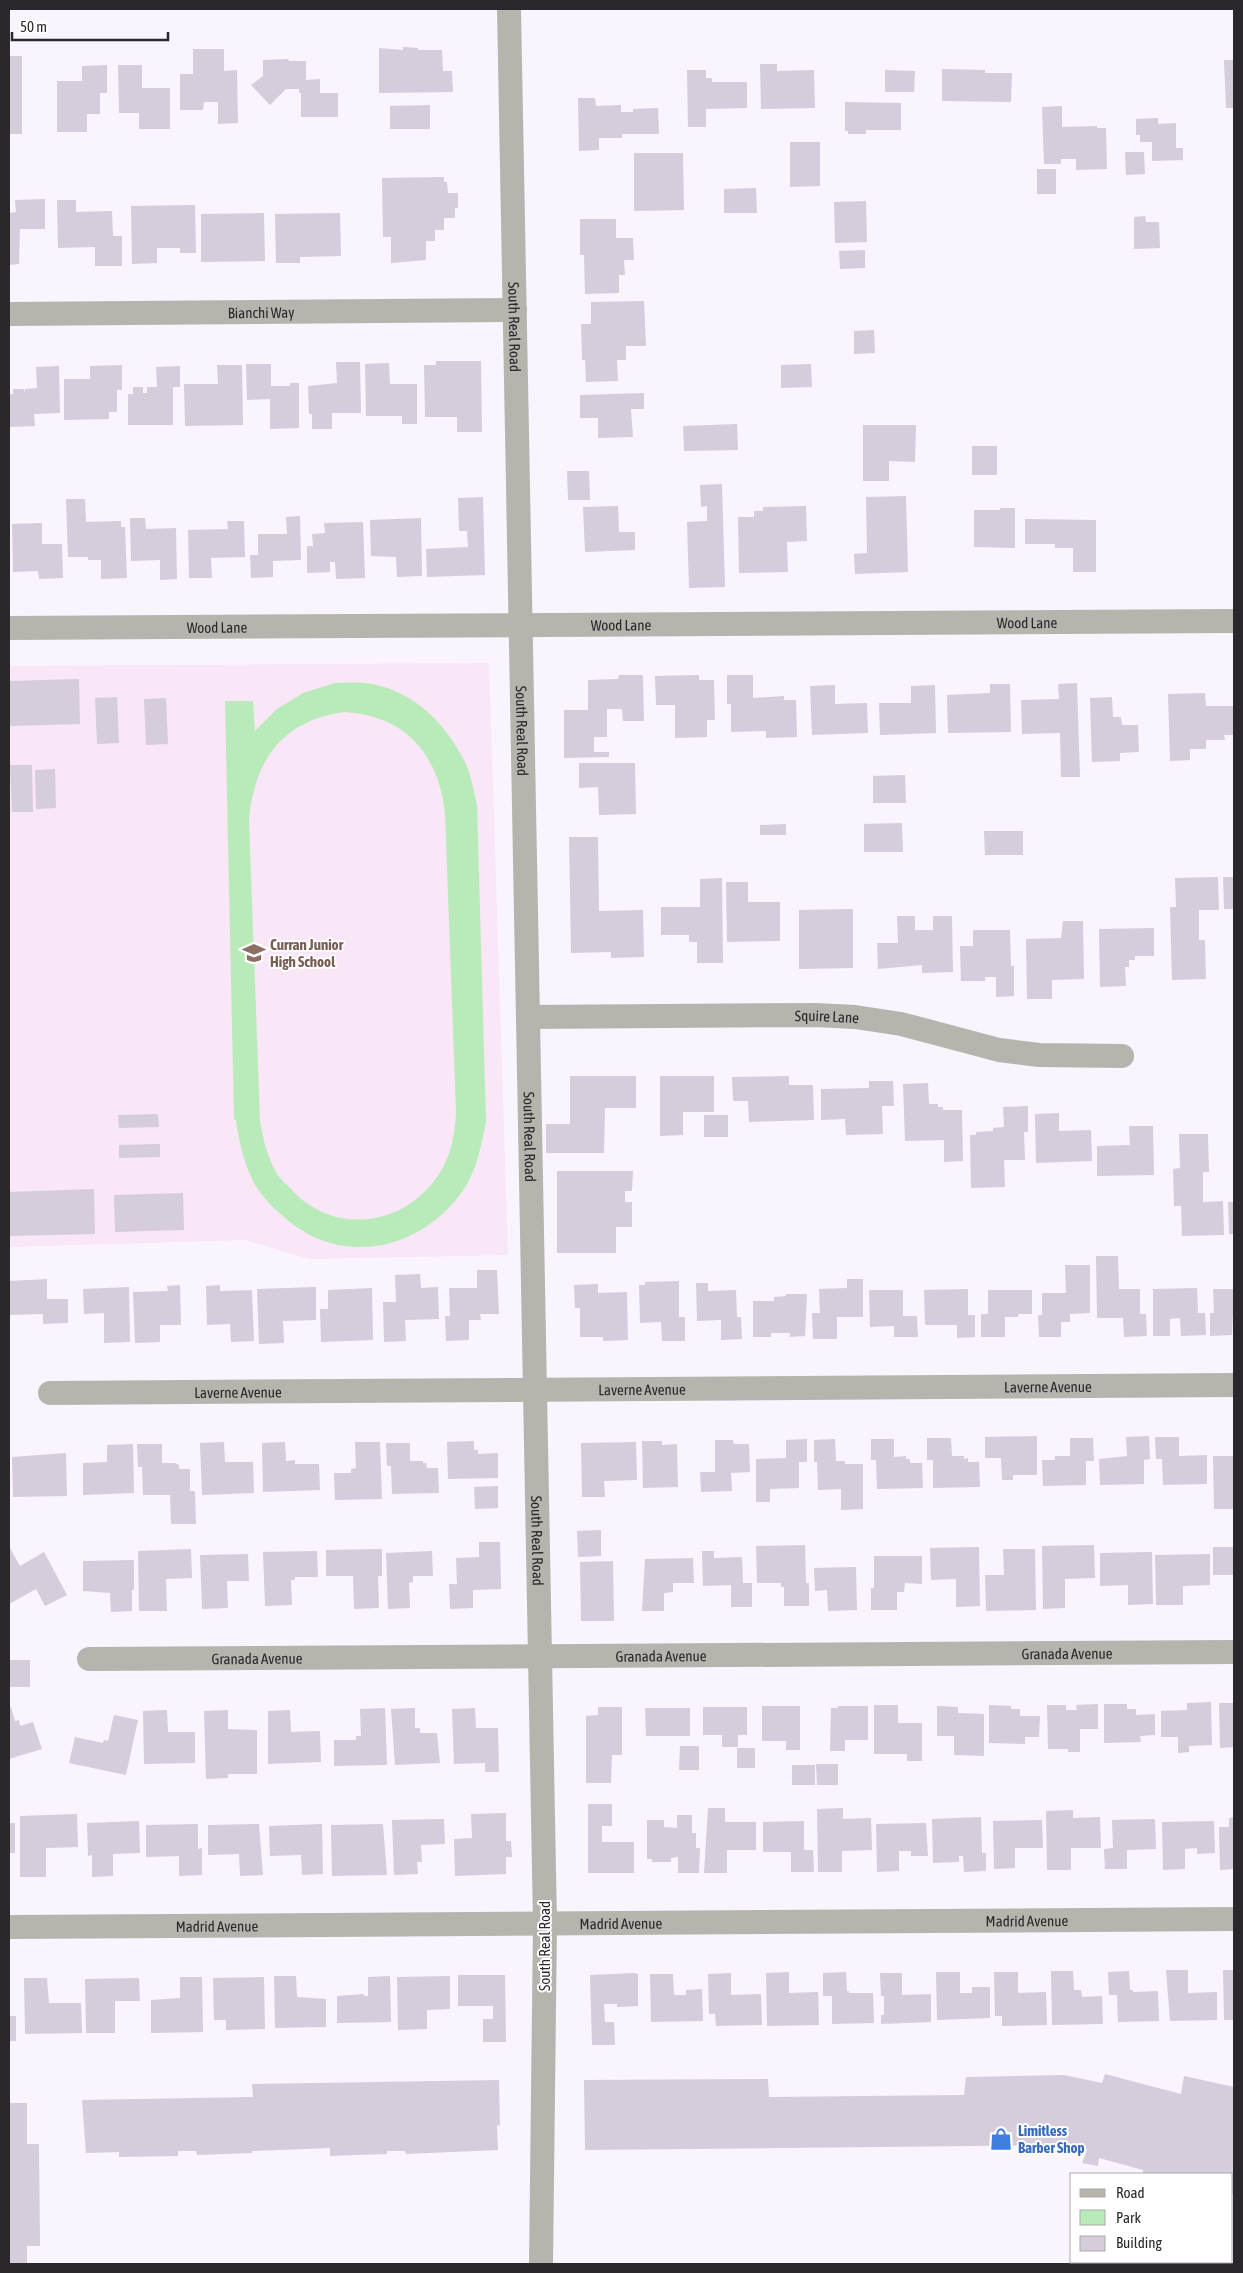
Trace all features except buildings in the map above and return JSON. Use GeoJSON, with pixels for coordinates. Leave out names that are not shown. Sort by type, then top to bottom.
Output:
{"type":"FeatureCollection","features":[{"type":"Feature","properties":{"kind":"street","name":"South Real Road"},"geometry":{"type":"LineString","coordinates":[[510,9],[544,1923],[541,2264]]}},
{"type":"Feature","properties":{"kind":"street","name":"Bianchi Way"},"geometry":{"type":"LineString","coordinates":[[9,314],[515,310]]}},
{"type":"Feature","properties":{"kind":"street","name":"Wood Lane"},"geometry":{"type":"LineString","coordinates":[[9,628],[1234,620]]}},
{"type":"Feature","properties":{"kind":"street","name":"Squire Lane"},"geometry":{"type":"LineString","coordinates":[[528,1017],[855,1016],[901,1024],[999,1050],[1039,1055],[1122,1056]]}},
{"type":"Feature","properties":{"kind":"street","name":"Laverne Avenue"},"geometry":{"type":"LineString","coordinates":[[50,1393],[1234,1385]]}},
{"type":"Feature","properties":{"kind":"street","name":"Granada Avenue"},"geometry":{"type":"LineString","coordinates":[[90,1659],[1234,1652]]}},
{"type":"Feature","properties":{"kind":"street","name":"Madrid Avenue"},"geometry":{"type":"LineString","coordinates":[[9,1927],[1234,1919]]}},
{"type":"Feature","properties":{"kind":"shaded area","name":"Curran Junior High School"},"geometry":{"type":"Polygon","coordinates":[[[489,663],[508,1255],[309,1259],[245,1240],[9,1247],[9,666],[489,663]]]}},
{"type":"Feature","properties":{"kind":"green space"},"geometry":{"type":"Polygon","coordinates":[[[335,683],[361,683],[381,686],[411,699],[436,720],[456,746],[468,770],[477,804],[486,1122],[482,1141],[470,1179],[459,1196],[441,1215],[421,1230],[398,1241],[375,1246],[351,1247],[327,1242],[304,1232],[279,1213],[261,1194],[251,1177],[242,1153],[236,1120],[234,1119],[225,701],[253,701],[255,731],[277,709],[303,693],[335,683]],[[345,712],[323,716],[289,734],[276,746],[265,762],[257,779],[249,820],[260,1120],[264,1141],[271,1161],[281,1180],[308,1204],[328,1214],[348,1219],[370,1219],[390,1214],[410,1204],[427,1190],[441,1171],[448,1157],[454,1135],[456,1112],[445,813],[441,792],[435,773],[426,756],[415,742],[402,730],[385,721],[367,715],[345,712]]]}},
{"type":"Feature","properties":{"kind":"place","name":"Curran Junior High School"},"geometry":{"type":"Point","coordinates":[254,953]}},
{"type":"Feature","properties":{"kind":"place","name":"Limitless Barber Shop"},"geometry":{"type":"Point","coordinates":[1001,2139]}}]}
